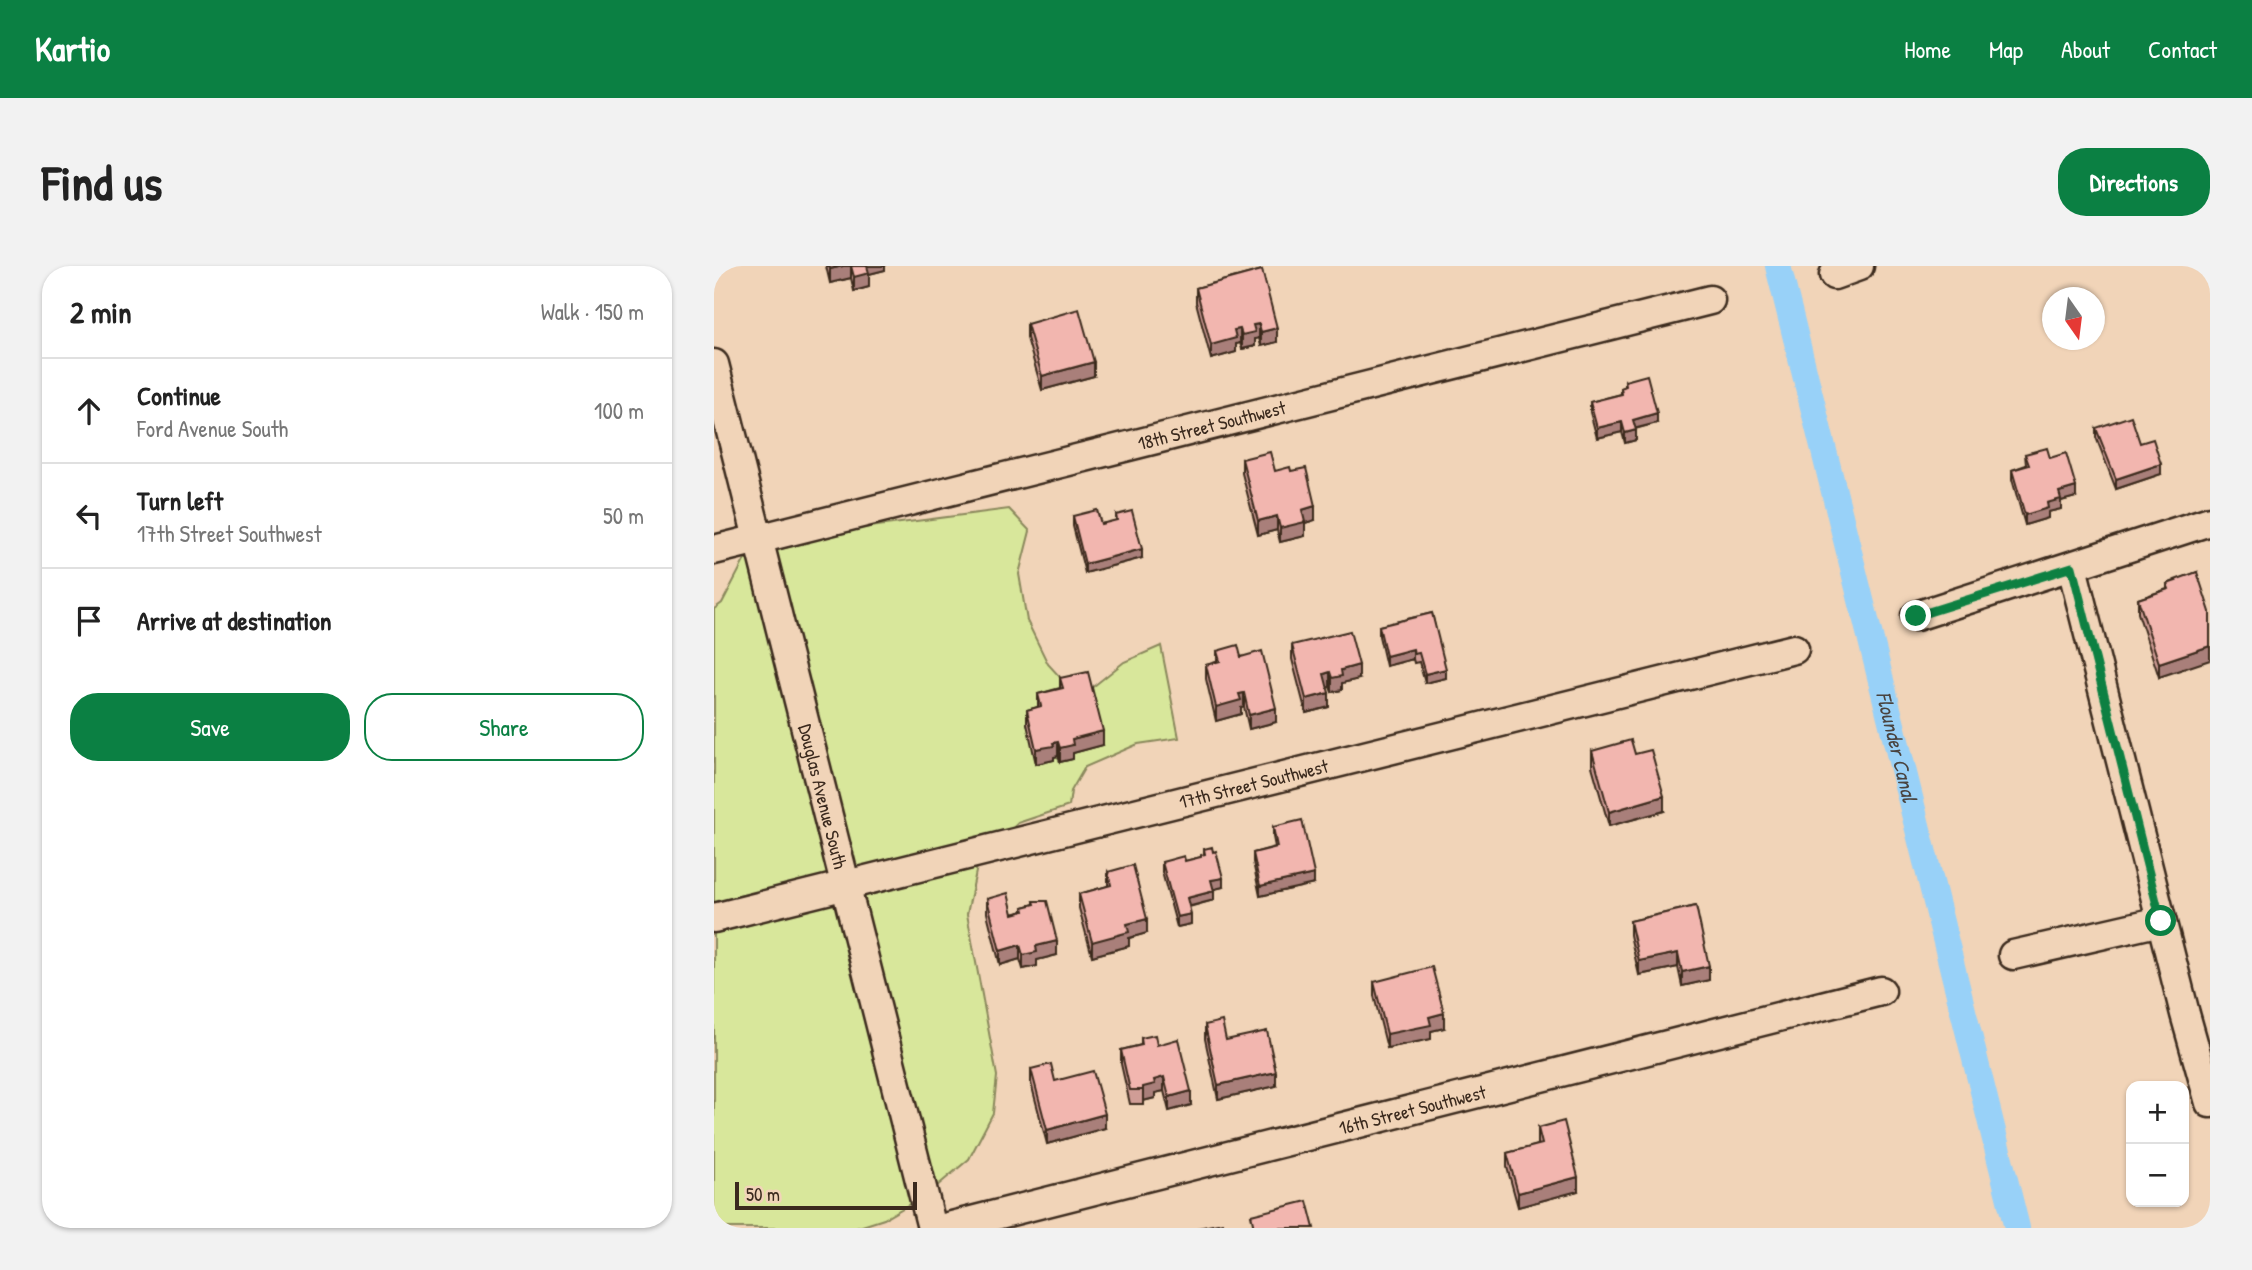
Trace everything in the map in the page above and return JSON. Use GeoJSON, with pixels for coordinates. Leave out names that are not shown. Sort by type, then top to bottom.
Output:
{"type":"FeatureCollection","features":[{"type":"Feature","properties":{"kind":"street","name":"18th Street Southwest"},"geometry":{"type":"LineString","coordinates":[[714,550],[1710,300]]}},
{"type":"Feature","properties":{"kind":"street","name":"Douglas Avenue South"},"geometry":{"type":"LineString","coordinates":[[714,364],[932,1228]]}},
{"type":"Feature","properties":{"kind":"street"},"geometry":{"type":"LineString","coordinates":[[1916,616],[2210,521]]}},
{"type":"Feature","properties":{"kind":"street"},"geometry":{"type":"LineString","coordinates":[[2072,567],[2161,921],[2210,1102]]}},
{"type":"Feature","properties":{"kind":"street","name":"17th Street Southwest"},"geometry":{"type":"LineString","coordinates":[[714,918],[1794,649]]}},
{"type":"Feature","properties":{"kind":"street"},"geometry":{"type":"LineString","coordinates":[[2013,955],[2161,921]]}},
{"type":"Feature","properties":{"kind":"street","name":"16th Street Southwest"},"geometry":{"type":"LineString","coordinates":[[944,1228],[1881,991]]}},
{"type":"Feature","properties":{"kind":"green space"},"geometry":{"type":"Polygon","coordinates":[[[1009,509],[1030,531],[1019,574],[1027,621],[1048,664],[1079,698],[1124,662],[1161,646],[1179,738],[1138,744],[1085,767],[1071,791],[1069,806],[1018,823],[978,862],[967,914],[997,1076],[993,1113],[969,1159],[930,1192],[884,1219],[856,1228],[714,1228],[714,609],[722,603],[745,559],[854,529],[1009,509]]]}},
{"type":"Feature","properties":{"kind":"building"},"geometry":{"type":"Polygon","coordinates":[[[851,266],[867,266],[869,273],[854,277],[851,266]]]}},
{"type":"Feature","properties":{"kind":"building"},"geometry":{"type":"Polygon","coordinates":[[[1262,270],[1277,328],[1261,332],[1259,324],[1253,325],[1255,332],[1242,335],[1240,329],[1234,330],[1236,338],[1211,345],[1196,288],[1262,270]]]}},
{"type":"Feature","properties":{"kind":"building"},"geometry":{"type":"Polygon","coordinates":[[[1079,309],[1094,362],[1042,376],[1027,324],[1079,309]]]}},
{"type":"Feature","properties":{"kind":"building"},"geometry":{"type":"Polygon","coordinates":[[[1647,375],[1657,413],[1633,420],[1636,430],[1625,433],[1622,422],[1597,428],[1590,402],[1622,394],[1621,388],[1626,386],[1625,381],[1647,375]]]}},
{"type":"Feature","properties":{"kind":"building"},"geometry":{"type":"Polygon","coordinates":[[[2131,416],[2140,443],[2153,439],[2161,464],[2116,479],[2096,428],[2131,416]]]}},
{"type":"Feature","properties":{"kind":"building"},"geometry":{"type":"Polygon","coordinates":[[[2047,448],[2050,458],[2066,453],[2076,487],[2059,492],[2061,499],[2047,503],[2048,508],[2025,515],[2012,470],[2029,465],[2025,454],[2047,448]]]}},
{"type":"Feature","properties":{"kind":"building"},"geometry":{"type":"Polygon","coordinates":[[[1270,452],[1275,471],[1290,467],[1291,471],[1306,468],[1315,506],[1302,510],[1305,522],[1280,528],[1277,516],[1258,521],[1242,459],[1270,452]]]}},
{"type":"Feature","properties":{"kind":"building"},"geometry":{"type":"Polygon","coordinates":[[[1097,510],[1101,524],[1117,520],[1116,515],[1132,511],[1142,549],[1085,564],[1073,516],[1097,510]]]}},
{"type":"Feature","properties":{"kind":"building"},"geometry":{"type":"Polygon","coordinates":[[[2197,572],[2210,612],[2210,646],[2159,663],[2138,599],[2169,589],[2167,584],[2197,572]]]}},
{"type":"Feature","properties":{"kind":"building"},"geometry":{"type":"Polygon","coordinates":[[[1432,613],[1446,669],[1425,674],[1419,653],[1414,654],[1413,649],[1386,656],[1379,626],[1432,613]]]}},
{"type":"Feature","properties":{"kind":"building"},"geometry":{"type":"Polygon","coordinates":[[[1350,631],[1359,665],[1341,670],[1342,676],[1332,678],[1330,672],[1324,674],[1329,693],[1306,699],[1292,645],[1350,631]]]}},
{"type":"Feature","properties":{"kind":"building"},"geometry":{"type":"Polygon","coordinates":[[[1238,645],[1241,657],[1262,651],[1276,708],[1249,715],[1244,693],[1239,694],[1241,700],[1216,707],[1206,665],[1220,661],[1217,651],[1238,645]]]}},
{"type":"Feature","properties":{"kind":"building"},"geometry":{"type":"Polygon","coordinates":[[[1088,672],[1103,731],[1072,739],[1073,745],[1060,748],[1058,742],[1053,743],[1054,746],[1036,749],[1027,710],[1041,706],[1038,694],[1063,688],[1060,678],[1088,672]]]}},
{"type":"Feature","properties":{"kind":"building"},"geometry":{"type":"Polygon","coordinates":[[[1631,740],[1635,754],[1651,750],[1664,796],[1609,812],[1592,751],[1631,740]]]}},
{"type":"Feature","properties":{"kind":"building"},"geometry":{"type":"Polygon","coordinates":[[[1302,820],[1314,874],[1260,886],[1253,853],[1277,847],[1273,827],[1302,820]]]}},
{"type":"Feature","properties":{"kind":"building"},"geometry":{"type":"Polygon","coordinates":[[[1212,847],[1213,852],[1216,851],[1223,878],[1211,880],[1214,891],[1187,898],[1191,914],[1177,917],[1162,862],[1184,856],[1185,861],[1201,857],[1205,854],[1204,849],[1212,847]]]}},
{"type":"Feature","properties":{"kind":"building"},"geometry":{"type":"Polygon","coordinates":[[[1133,865],[1147,919],[1127,924],[1129,932],[1092,942],[1079,894],[1111,885],[1108,872],[1133,865]]]}},
{"type":"Feature","properties":{"kind":"building"},"geometry":{"type":"Polygon","coordinates":[[[1008,893],[1013,914],[1024,911],[1023,907],[1035,904],[1034,901],[1047,901],[1057,941],[1036,946],[1037,952],[1023,955],[1020,945],[1000,951],[987,899],[1008,893]]]}},
{"type":"Feature","properties":{"kind":"building"},"geometry":{"type":"Polygon","coordinates":[[[1696,906],[1709,966],[1682,972],[1678,953],[1639,961],[1630,921],[1696,906]]]}},
{"type":"Feature","properties":{"kind":"building"},"geometry":{"type":"Polygon","coordinates":[[[1432,967],[1444,1013],[1429,1017],[1431,1025],[1387,1034],[1374,982],[1432,967]]]}},
{"type":"Feature","properties":{"kind":"building"},"geometry":{"type":"Polygon","coordinates":[[[1222,1021],[1226,1040],[1267,1031],[1276,1072],[1218,1085],[1205,1025],[1222,1021]]]}},
{"type":"Feature","properties":{"kind":"building"},"geometry":{"type":"Polygon","coordinates":[[[1155,1035],[1157,1045],[1178,1039],[1191,1091],[1169,1097],[1164,1077],[1154,1080],[1155,1084],[1143,1087],[1143,1090],[1130,1090],[1121,1050],[1142,1045],[1141,1038],[1155,1035]]]}},
{"type":"Feature","properties":{"kind":"building"},"geometry":{"type":"Polygon","coordinates":[[[1051,1064],[1055,1081],[1093,1071],[1105,1114],[1047,1130],[1031,1069],[1051,1064]]]}},
{"type":"Feature","properties":{"kind":"building"},"geometry":{"type":"Polygon","coordinates":[[[1564,1121],[1578,1177],[1518,1193],[1507,1153],[1542,1144],[1538,1128],[1564,1121]]]}},
{"type":"Feature","properties":{"kind":"building"},"geometry":{"type":"Polygon","coordinates":[[[1307,1201],[1314,1228],[1254,1228],[1251,1215],[1307,1201]]]}},
{"type":"Feature","properties":{"kind":"building"},"geometry":{"type":"Polygon","coordinates":[[[1223,1223],[1224,1228],[1198,1228],[1223,1223]]]}},
{"type":"Feature","properties":{"kind":"waterway","name":"Flounder Canal"},"geometry":{"type":"LineString","coordinates":[[1778,266],[2017,1228]]}},
{"type":"Feature","properties":{"kind":"route"},"geometry":{"type":"LineString","coordinates":[[1916,616],[2072,567],[2161,921]]}}]}
